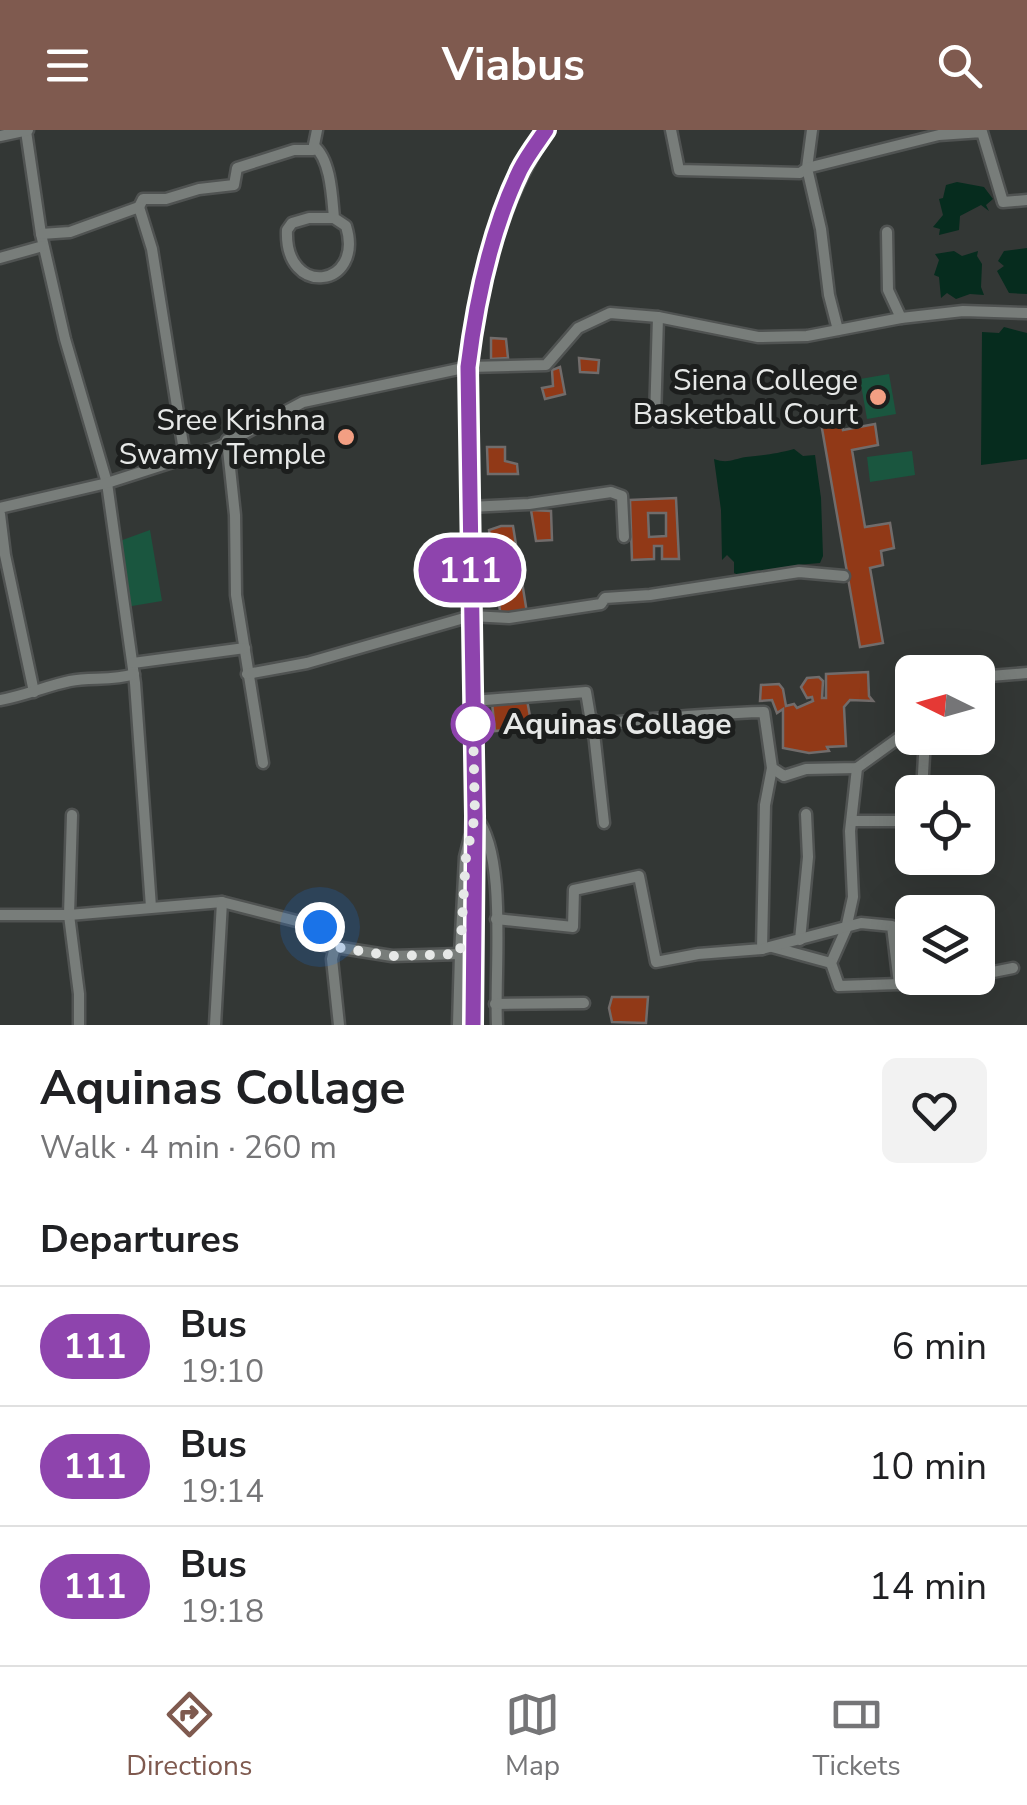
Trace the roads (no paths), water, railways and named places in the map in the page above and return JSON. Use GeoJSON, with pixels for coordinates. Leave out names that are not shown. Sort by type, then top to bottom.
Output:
{"type":"FeatureCollection","features":[{"type":"Feature","properties":{"kind":"main road"},"geometry":{"type":"LineString","coordinates":[[473,1025],[475,816],[468,367],[474,315],[496,231],[520,168],[546,130]]}},
{"type":"Feature","properties":{"kind":"street"},"geometry":{"type":"LineString","coordinates":[[0,136],[27,130],[42,240],[64,339],[107,483],[133,669],[151,907]]}},
{"type":"Feature","properties":{"kind":"street"},"geometry":{"type":"LineString","coordinates":[[185,457],[152,250],[139,207],[142,199],[166,199],[199,189],[234,186],[238,168],[294,150],[313,150],[317,130]]}},
{"type":"Feature","properties":{"kind":"street"},"geometry":{"type":"LineString","coordinates":[[671,130],[679,170],[800,173],[939,135],[982,132],[1004,202],[1027,200]]}},
{"type":"Feature","properties":{"kind":"street"},"geometry":{"type":"LineString","coordinates":[[812,130],[807,168],[821,229],[828,295],[838,330]]}},
{"type":"Feature","properties":{"kind":"street"},"geometry":{"type":"LineString","coordinates":[[314,146],[321,152],[326,167],[334,218],[346,226],[348,234],[344,265],[332,276],[310,278],[290,255],[287,230],[300,220],[334,218]]}},
{"type":"Feature","properties":{"kind":"street"},"geometry":{"type":"LineString","coordinates":[[0,258],[139,207]]}},
{"type":"Feature","properties":{"kind":"street"},"geometry":{"type":"LineString","coordinates":[[887,232],[888,290],[901,318]]}},
{"type":"Feature","properties":{"kind":"street"},"geometry":{"type":"LineString","coordinates":[[34,692],[5,555],[0,511],[107,483],[218,447],[303,402],[468,367],[546,365],[578,328],[610,314],[658,317],[758,337],[807,336],[963,311],[1027,313]]}},
{"type":"Feature","properties":{"kind":"street"},"geometry":{"type":"LineString","coordinates":[[655,420],[658,317]]}},
{"type":"Feature","properties":{"kind":"street"},"geometry":{"type":"LineString","coordinates":[[227,440],[235,515],[236,595],[263,763]]}},
{"type":"Feature","properties":{"kind":"street"},"geometry":{"type":"LineString","coordinates":[[468,507],[529,504],[610,492],[622,496],[624,538]]}},
{"type":"Feature","properties":{"kind":"street"},"geometry":{"type":"LineString","coordinates":[[248,674],[307,664],[471,616],[553,614],[601,604],[605,598],[650,595],[798,572],[844,576]]}},
{"type":"Feature","properties":{"kind":"street"},"geometry":{"type":"LineString","coordinates":[[0,700],[61,683],[122,678],[133,669],[245,648]]}},
{"type":"Feature","properties":{"kind":"street"},"geometry":{"type":"LineString","coordinates":[[995,676],[1027,674]]}},
{"type":"Feature","properties":{"kind":"street"},"geometry":{"type":"LineString","coordinates":[[473,701],[586,692],[604,823]]}},
{"type":"Feature","properties":{"kind":"street"},"geometry":{"type":"LineString","coordinates":[[593,724],[764,712],[772,768],[765,805],[767,948]]}},
{"type":"Feature","properties":{"kind":"street"},"geometry":{"type":"LineString","coordinates":[[772,768],[784,776],[806,769],[857,768],[895,741]]}},
{"type":"Feature","properties":{"kind":"street"},"geometry":{"type":"LineString","coordinates":[[857,768],[850,831],[853,897],[846,929],[830,963],[839,986],[895,984]]}},
{"type":"Feature","properties":{"kind":"street"},"geometry":{"type":"LineString","coordinates":[[800,940],[808,858],[806,814]]}},
{"type":"Feature","properties":{"kind":"street"},"geometry":{"type":"LineString","coordinates":[[72,815],[69,915],[79,1025]]}},
{"type":"Feature","properties":{"kind":"street"},"geometry":{"type":"LineString","coordinates":[[475,816],[488,836],[496,919],[496,1025]]}},
{"type":"Feature","properties":{"kind":"street"},"geometry":{"type":"LineString","coordinates":[[458,1025],[466,857],[475,816]]}},
{"type":"Feature","properties":{"kind":"street"},"geometry":{"type":"LineString","coordinates":[[854,821],[895,820]]}},
{"type":"Feature","properties":{"kind":"street"},"geometry":{"type":"LineString","coordinates":[[496,919],[574,928],[574,890],[638,876],[656,962],[767,948],[861,923],[892,926],[895,951]]}},
{"type":"Feature","properties":{"kind":"street"},"geometry":{"type":"LineString","coordinates":[[215,1025],[222,902]]}},
{"type":"Feature","properties":{"kind":"street"},"geometry":{"type":"LineString","coordinates":[[0,915],[69,915],[222,902],[320,927],[323,945],[392,956],[460,954]]}},
{"type":"Feature","properties":{"kind":"street"},"geometry":{"type":"LineString","coordinates":[[335,947],[332,960],[339,1025]]}},
{"type":"Feature","properties":{"kind":"street"},"geometry":{"type":"LineString","coordinates":[[767,948],[830,963]]}},
{"type":"Feature","properties":{"kind":"street"},"geometry":{"type":"LineString","coordinates":[[995,972],[1013,968]]}},
{"type":"Feature","properties":{"kind":"street"},"geometry":{"type":"LineString","coordinates":[[495,1004],[584,1003]]}},
{"type":"Feature","properties":{"kind":"place","name":"Siena College Basketball Court"},"geometry":{"type":"Point","coordinates":[878,397]}},
{"type":"Feature","properties":{"kind":"place","name":"Sree Krishna Swamy Temple"},"geometry":{"type":"Point","coordinates":[346,437]}},
{"type":"Feature","properties":{"kind":"place","name":"Aquinas Collage"},"geometry":{"type":"Point","coordinates":[473,724]}}]}
